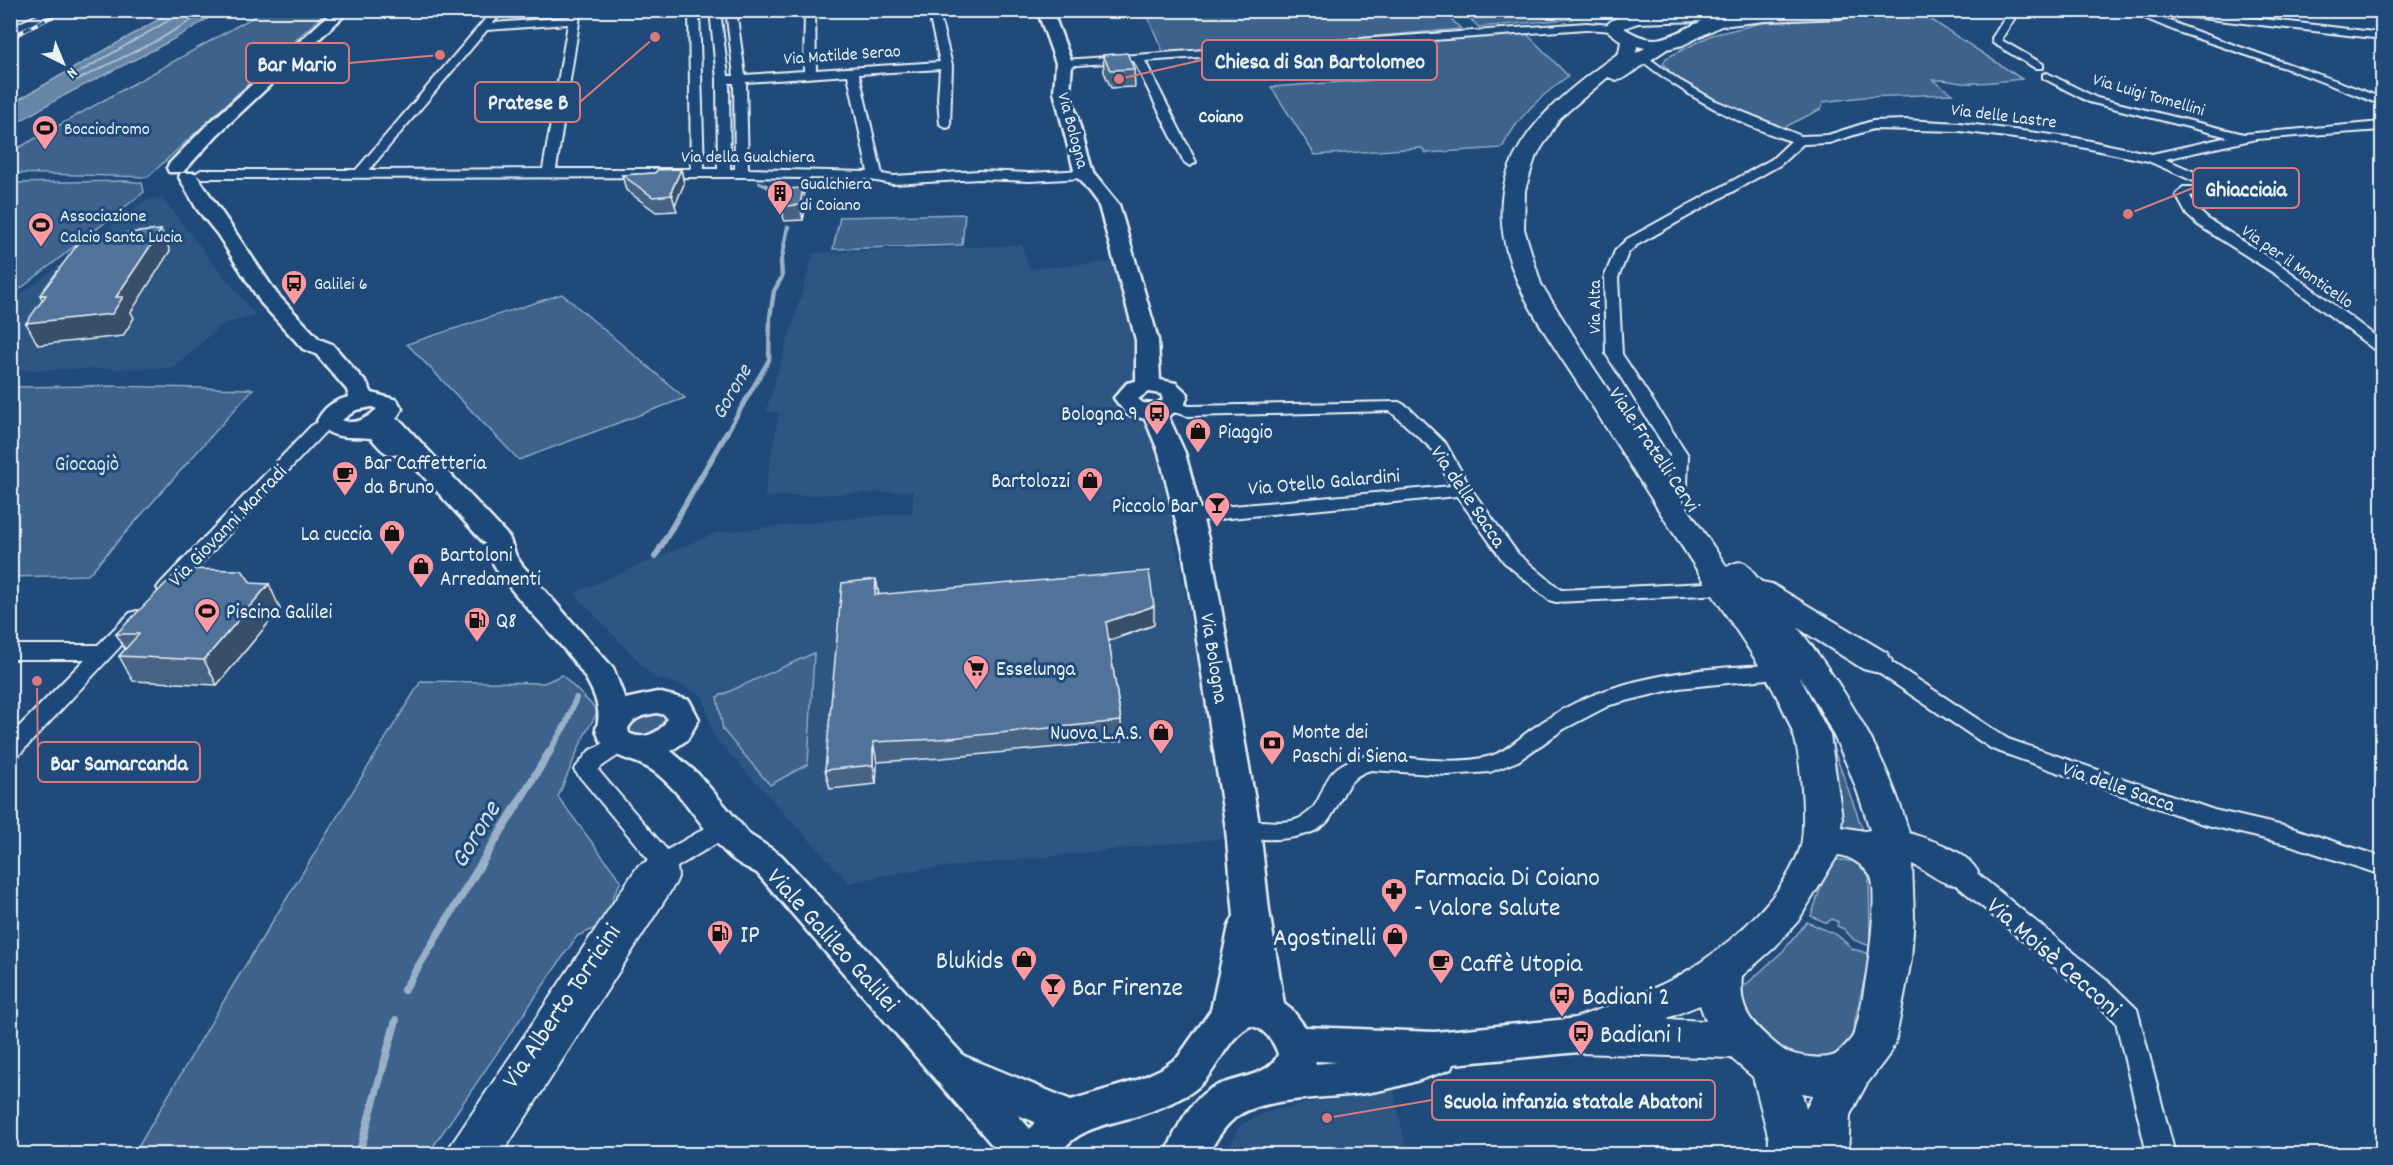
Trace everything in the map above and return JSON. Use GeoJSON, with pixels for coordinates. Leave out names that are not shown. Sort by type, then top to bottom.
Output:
{"type":"FeatureCollection","features":[{"type":"Feature","properties":{"kind":"main road"},"geometry":{"type":"LineString","coordinates":[[344,10],[202,141],[182,192],[207,209],[226,232],[269,298],[311,344],[324,350],[359,389],[362,401]]}},
{"type":"Feature","properties":{"kind":"main road","name":"Via Bologna"},"geometry":{"type":"LineString","coordinates":[[1044,10],[1064,63],[1062,92],[1084,174],[1109,205],[1147,340],[1158,401],[1190,516],[1243,829],[1251,910],[1238,968],[1235,1001],[1247,1015]]}},
{"type":"Feature","properties":{"kind":"main road","name":"Viale Fratelli Cervi"},"geometry":{"type":"LineString","coordinates":[[1579,1035],[1687,992],[1722,969],[1761,936],[1784,910],[1808,874],[1837,845],[1823,817],[1812,735],[1736,585],[1678,486],[1546,284],[1532,232],[1532,192],[1539,162],[1565,118],[1582,100],[1623,31],[1646,18],[1686,18],[1722,10]]}},
{"type":"Feature","properties":{"kind":"main road","name":"Viale Fratelli Cervi"},"geometry":{"type":"LineString","coordinates":[[1623,31],[1662,44],[1683,40],[1696,29],[1716,22],[1801,13],[1836,12]]}},
{"type":"Feature","properties":{"kind":"main road","name":"Viale Fratelli Cervi"},"geometry":{"type":"LineString","coordinates":[[1623,31],[1627,55],[1592,80],[1552,116],[1524,159],[1514,190],[1513,229],[1529,284],[1580,367],[1736,585],[1818,679],[1853,741],[1879,800],[1893,861],[1894,916],[1890,960],[1873,1043],[1850,1071],[1827,1113],[1825,1155]]}},
{"type":"Feature","properties":{"kind":"main road"},"geometry":{"type":"LineString","coordinates":[[192,171],[200,159],[202,141]]}},
{"type":"Feature","properties":{"kind":"main road"},"geometry":{"type":"LineString","coordinates":[[311,344],[310,354],[341,395],[335,423]]}},
{"type":"Feature","properties":{"kind":"main road"},"geometry":{"type":"LineString","coordinates":[[335,423],[362,401],[375,400],[388,405],[390,409],[380,421]]}},
{"type":"Feature","properties":{"kind":"main road"},"geometry":{"type":"LineString","coordinates":[[335,423],[380,421],[392,426],[499,543],[502,557]]}},
{"type":"Feature","properties":{"kind":"main road"},"geometry":{"type":"LineString","coordinates":[[335,423],[378,431],[485,548],[502,557],[602,675],[624,737]]}},
{"type":"Feature","properties":{"kind":"main road"},"geometry":{"type":"LineString","coordinates":[[1736,585],[1875,661]]}},
{"type":"Feature","properties":{"kind":"main road"},"geometry":{"type":"LineString","coordinates":[[1818,679],[1821,658],[1832,652],[1852,653],[1875,661]]}},
{"type":"Feature","properties":{"kind":"main road","name":"Viale Galileo Galilei"},"geometry":{"type":"LineString","coordinates":[[624,737],[666,764],[740,845],[769,864],[1026,1155]]}},
{"type":"Feature","properties":{"kind":"main road"},"geometry":{"type":"LineString","coordinates":[[1879,800],[1958,872]]}},
{"type":"Feature","properties":{"kind":"main road"},"geometry":{"type":"LineString","coordinates":[[1837,845],[1893,861],[1918,862],[1958,872]]}},
{"type":"Feature","properties":{"kind":"main road"},"geometry":{"type":"LineString","coordinates":[[1722,969],[1719,994],[1723,1012],[1757,1053],[1792,1139],[1791,1155]]}},
{"type":"Feature","properties":{"kind":"main road"},"geometry":{"type":"LineString","coordinates":[[1039,1155],[1044,1139],[1069,1118],[1141,1098],[1170,1084],[1192,1068],[1247,1015],[1283,1023],[1295,1043],[1298,1054],[1296,1064],[1291,1073],[1274,1086]]}},
{"type":"Feature","properties":{"kind":"main road"},"geometry":{"type":"LineString","coordinates":[[1295,1043],[1435,1049],[1579,1035],[1757,1053],[1822,1078],[1850,1071]]}},
{"type":"Feature","properties":{"kind":"main road"},"geometry":{"type":"LineString","coordinates":[[1187,1155],[1199,1131],[1224,1102],[1241,1094],[1274,1086],[1372,1075],[1478,1046]]}},
{"type":"Feature","properties":{"kind":"main road"},"geometry":{"type":"LineString","coordinates":[[947,1066],[1069,1118]]}},
{"type":"Feature","properties":{"kind":"street"},"geometry":{"type":"LineString","coordinates":[[10,22],[39,10]]}},
{"type":"Feature","properties":{"kind":"street"},"geometry":{"type":"LineString","coordinates":[[359,174],[487,27],[499,10]]}},
{"type":"Feature","properties":{"kind":"street"},"geometry":{"type":"LineString","coordinates":[[694,10],[698,174]]}},
{"type":"Feature","properties":{"kind":"street"},"geometry":{"type":"LineString","coordinates":[[715,10],[723,80],[724,173]]}},
{"type":"Feature","properties":{"kind":"street"},"geometry":{"type":"LineString","coordinates":[[730,10],[740,78],[741,173]]}},
{"type":"Feature","properties":{"kind":"street"},"geometry":{"type":"LineString","coordinates":[[810,10],[810,74]]}},
{"type":"Feature","properties":{"kind":"street"},"geometry":{"type":"LineString","coordinates":[[933,10],[946,65],[944,99],[946,124]]}},
{"type":"Feature","properties":{"kind":"street","name":"Via delle Lastre"},"geometry":{"type":"LineString","coordinates":[[1597,10],[1623,31],[1675,82],[1710,102],[1800,140],[1829,139],[1872,125],[1905,124],[1960,127],[2076,142],[2152,158],[2243,138],[2348,127],[2382,126]]}},
{"type":"Feature","properties":{"kind":"street"},"geometry":{"type":"LineString","coordinates":[[1836,12],[1891,10]]}},
{"type":"Feature","properties":{"kind":"street"},"geometry":{"type":"LineString","coordinates":[[2016,10],[1997,38],[1998,43],[2039,66]]}},
{"type":"Feature","properties":{"kind":"street"},"geometry":{"type":"LineString","coordinates":[[2140,10],[2141,13],[2182,30],[2295,68],[2382,102]]}},
{"type":"Feature","properties":{"kind":"street"},"geometry":{"type":"LineString","coordinates":[[2157,10],[2382,36]]}},
{"type":"Feature","properties":{"kind":"street"},"geometry":{"type":"LineString","coordinates":[[487,27],[576,15],[549,173]]}},
{"type":"Feature","properties":{"kind":"street"},"geometry":{"type":"LineString","coordinates":[[1064,63],[1586,26],[1623,31]]}},
{"type":"Feature","properties":{"kind":"street"},"geometry":{"type":"LineString","coordinates":[[1138,58],[1190,162]]}},
{"type":"Feature","properties":{"kind":"street","name":"Via Matilde Serao"},"geometry":{"type":"LineString","coordinates":[[723,80],[946,65]]}},
{"type":"Feature","properties":{"kind":"street"},"geometry":{"type":"LineString","coordinates":[[853,71],[876,177]]}},
{"type":"Feature","properties":{"kind":"street","name":"Via Luigi Tomellini"},"geometry":{"type":"LineString","coordinates":[[2047,76],[2093,100],[2243,138]]}},
{"type":"Feature","properties":{"kind":"street","name":"Via Alta"},"geometry":{"type":"LineString","coordinates":[[1678,486],[1679,455],[1614,354],[1611,278],[1616,262],[1622,251],[1632,242],[1776,162],[1800,140]]}},
{"type":"Feature","properties":{"kind":"street","name":"Via per il Monticello"},"geometry":{"type":"LineString","coordinates":[[2152,158],[2224,189],[2220,192],[2188,190],[2183,195],[2192,212],[2203,222],[2280,272],[2382,348]]}},
{"type":"Feature","properties":{"kind":"street","name":"Via della Gualchiera"},"geometry":{"type":"LineString","coordinates":[[192,171],[359,174],[741,173],[865,175],[893,180],[979,175],[993,177],[1084,174]]}},
{"type":"Feature","properties":{"kind":"street","name":"Via delle Sacca"},"geometry":{"type":"LineString","coordinates":[[1158,401],[1188,411],[1393,406],[1402,411],[1440,448],[1462,490],[1511,558],[1556,596],[1736,585]]}},
{"type":"Feature","properties":{"kind":"street","name":"Via Giovanni Marradi"},"geometry":{"type":"LineString","coordinates":[[10,750],[101,652],[335,423]]}},
{"type":"Feature","properties":{"kind":"street","name":"Via Otello Galardini"},"geometry":{"type":"LineString","coordinates":[[1190,516],[1462,490]]}},
{"type":"Feature","properties":{"kind":"street"},"geometry":{"type":"LineString","coordinates":[[10,652],[101,652]]}},
{"type":"Feature","properties":{"kind":"street","name":"Via delle Sacca"},"geometry":{"type":"LineString","coordinates":[[1875,661],[2000,744],[2211,818],[2292,837],[2382,866]]}},
{"type":"Feature","properties":{"kind":"street"},"geometry":{"type":"LineString","coordinates":[[1243,829],[1296,828],[1309,824],[1316,818],[1346,771],[1360,764],[1371,762],[1467,767],[1491,764],[1510,756],[1540,734],[1586,707],[1625,693],[1682,681],[1780,672]]}},
{"type":"Feature","properties":{"kind":"street"},"geometry":{"type":"LineString","coordinates":[[624,737],[597,757],[585,770],[665,863]]}},
{"type":"Feature","properties":{"kind":"street","name":"Via Alberto Torricini"},"geometry":{"type":"LineString","coordinates":[[461,1155],[647,873],[724,828]]}},
{"type":"Feature","properties":{"kind":"street","name":"Via Alberto Torricini"},"geometry":{"type":"LineString","coordinates":[[486,1155],[666,877],[665,863]]}},
{"type":"Feature","properties":{"kind":"street","name":"Via Moisè Cecconi"},"geometry":{"type":"LineString","coordinates":[[1958,872],[2097,987],[2128,1017],[2161,1155]]}},
{"type":"Feature","properties":{"kind":"shaded area"},"geometry":{"type":"Polygon","coordinates":[[[162,198],[255,315],[221,325],[174,368],[11,370],[11,302],[144,201],[162,198]]]}},
{"type":"Feature","properties":{"kind":"shaded area"},"geometry":{"type":"Polygon","coordinates":[[[1022,245],[1029,269],[1115,262],[1174,532],[1226,838],[907,871],[849,883],[713,736],[703,696],[676,683],[654,678],[574,593],[715,533],[913,512],[913,491],[764,497],[779,413],[766,411],[814,253],[1022,245]]]}},
{"type":"Feature","properties":{"kind":"shaded area"},"geometry":{"type":"Polygon","coordinates":[[[1394,1090],[1407,1154],[1225,1154],[1241,1124],[1267,1112],[1338,1097],[1394,1090]]]}},
{"type":"Feature","properties":{"kind":"green space"},"geometry":{"type":"Polygon","coordinates":[[[1992,10],[1994,12],[1927,17],[2022,79],[1970,83],[1933,80],[1952,94],[1863,97],[1823,102],[1821,109],[1781,129],[1692,90],[1666,71],[1669,70],[1663,64],[1666,58],[1712,35],[1762,23],[1992,10]]]}},
{"type":"Feature","properties":{"kind":"green space"},"geometry":{"type":"Polygon","coordinates":[[[264,11],[327,11],[148,177],[11,173],[11,152],[264,11]]]}},
{"type":"Feature","properties":{"kind":"green space","name":"Coiano"},"geometry":{"type":"Polygon","coordinates":[[[1145,11],[1443,11],[1461,29],[1164,54],[1145,11]]]}},
{"type":"Feature","properties":{"kind":"green space"},"geometry":{"type":"Polygon","coordinates":[[[1461,11],[1561,11],[1572,19],[1479,27],[1461,11]]]}},
{"type":"Feature","properties":{"kind":"green space"},"geometry":{"type":"Polygon","coordinates":[[[1526,33],[1568,76],[1530,108],[1515,126],[1502,148],[1426,153],[1422,148],[1315,155],[1271,87],[1373,80],[1349,47],[1526,33]]]}},
{"type":"Feature","properties":{"kind":"green space","name":"Associazione Calcio Santa Lucia"},"geometry":{"type":"Polygon","coordinates":[[[127,181],[142,183],[144,192],[11,296],[11,183],[127,181]]]}},
{"type":"Feature","properties":{"kind":"green space"},"geometry":{"type":"Polygon","coordinates":[[[965,214],[962,245],[833,249],[840,217],[965,214]]]}},
{"type":"Feature","properties":{"kind":"green space"},"geometry":{"type":"Polygon","coordinates":[[[562,294],[685,398],[519,460],[407,344],[562,294]]]}},
{"type":"Feature","properties":{"kind":"green space","name":"Giocagiò"},"geometry":{"type":"Polygon","coordinates":[[[11,387],[253,389],[88,575],[11,577],[11,387]]]}},
{"type":"Feature","properties":{"kind":"green space"},"geometry":{"type":"Polygon","coordinates":[[[814,653],[808,764],[770,785],[723,730],[717,697],[814,653]]]}},
{"type":"Feature","properties":{"kind":"green space"},"geometry":{"type":"Polygon","coordinates":[[[562,675],[598,711],[583,738],[558,797],[621,881],[612,899],[618,912],[612,921],[577,936],[428,1154],[134,1154],[232,987],[421,681],[544,683],[562,675]]]}},
{"type":"Feature","properties":{"kind":"green space"},"geometry":{"type":"Polygon","coordinates":[[[656,709],[669,717],[663,730],[645,737],[629,733],[627,729],[629,721],[656,709]]]}},
{"type":"Feature","properties":{"kind":"green space"},"geometry":{"type":"Polygon","coordinates":[[[1831,742],[1865,836],[1835,828],[1831,742]]]}},
{"type":"Feature","properties":{"kind":"green space"},"geometry":{"type":"Polygon","coordinates":[[[1831,859],[1852,861],[1869,870],[1870,946],[1854,940],[1844,929],[1837,926],[1838,922],[1832,919],[1827,923],[1811,916],[1831,859]]]}},
{"type":"Feature","properties":{"kind":"green space"},"geometry":{"type":"Polygon","coordinates":[[[1807,922],[1837,935],[1853,949],[1870,954],[1851,1038],[1833,1056],[1799,1056],[1774,1046],[1757,1032],[1745,1014],[1737,993],[1783,951],[1807,922]]]}},
{"type":"Feature","properties":{"kind":"water"},"geometry":{"type":"Polygon","coordinates":[[[175,10],[219,11],[168,42],[36,111],[11,127],[11,104],[175,10]]]}},
{"type":"Feature","properties":{"kind":"building"},"geometry":{"type":"Polygon","coordinates":[[[1127,53],[1134,69],[1110,70],[1103,55],[1127,53]]]}},
{"type":"Feature","properties":{"kind":"building"},"geometry":{"type":"Polygon","coordinates":[[[681,169],[671,192],[673,195],[653,197],[622,175],[655,173],[657,170],[681,169]]]}},
{"type":"Feature","properties":{"kind":"building"},"geometry":{"type":"Polygon","coordinates":[[[803,188],[800,205],[782,206],[785,189],[803,188]]]}},
{"type":"Feature","properties":{"kind":"building"},"geometry":{"type":"Polygon","coordinates":[[[161,230],[116,297],[123,297],[112,314],[26,323],[46,295],[40,295],[83,237],[161,230]]]}},
{"type":"Feature","properties":{"kind":"building"},"geometry":{"type":"Polygon","coordinates":[[[180,569],[242,570],[251,583],[269,584],[204,660],[119,656],[139,634],[116,634],[180,569]]]}},
{"type":"Feature","properties":{"kind":"building","name":"Esselunga"},"geometry":{"type":"Polygon","coordinates":[[[1149,571],[1154,606],[1106,622],[1121,721],[939,739],[873,742],[873,765],[825,770],[842,583],[876,579],[875,595],[1149,571]]]}},
{"type":"Feature","properties":{"kind":"waterway","name":"Gorone"},"geometry":{"type":"LineString","coordinates":[[760,183],[773,189]]}},
{"type":"Feature","properties":{"kind":"waterway","name":"Gorone"},"geometry":{"type":"LineString","coordinates":[[770,188],[781,193]]}},
{"type":"Feature","properties":{"kind":"waterway","name":"Gorone"},"geometry":{"type":"LineString","coordinates":[[726,434],[769,360],[770,317],[774,291],[782,277],[781,262],[788,227]]}},
{"type":"Feature","properties":{"kind":"waterway","name":"Gorone"},"geometry":{"type":"LineString","coordinates":[[655,557],[727,432]]}},
{"type":"Feature","properties":{"kind":"waterway","name":"Gorone"},"geometry":{"type":"LineString","coordinates":[[549,752],[566,724],[576,698]]}},
{"type":"Feature","properties":{"kind":"waterway","name":"Gorone"},"geometry":{"type":"LineString","coordinates":[[404,990],[550,751]]}},
{"type":"Feature","properties":{"kind":"waterway","name":"Gorone"},"geometry":{"type":"LineString","coordinates":[[359,1154],[396,1020]]}},
{"type":"Feature","properties":{"kind":"railway"},"geometry":{"type":"LineString","coordinates":[[10,38],[64,10]]}},
{"type":"Feature","properties":{"kind":"place","name":"Pratese B"},"geometry":{"type":"Point","coordinates":[655,37]}},
{"type":"Feature","properties":{"kind":"place","name":"Bar Mario"},"geometry":{"type":"Point","coordinates":[440,55]}},
{"type":"Feature","properties":{"kind":"place","name":"Chiesa di San Bartolomeo"},"geometry":{"type":"Point","coordinates":[1119,79]}},
{"type":"Feature","properties":{"kind":"place","name":"Bocciodromo"},"geometry":{"type":"Point","coordinates":[45,151]}},
{"type":"Feature","properties":{"kind":"place","name":"Ghiacciaia"},"geometry":{"type":"Point","coordinates":[2128,214]}},
{"type":"Feature","properties":{"kind":"place","name":"Gualchiera di Coiano"},"geometry":{"type":"Point","coordinates":[780,216]}},
{"type":"Feature","properties":{"kind":"place","name":"Associazione Calcio Santa Lucia"},"geometry":{"type":"Point","coordinates":[41,248]}},
{"type":"Feature","properties":{"kind":"place","name":"Galilei 6"},"geometry":{"type":"Point","coordinates":[294,306]}},
{"type":"Feature","properties":{"kind":"place","name":"Bologna 9"},"geometry":{"type":"Point","coordinates":[1157,436]}},
{"type":"Feature","properties":{"kind":"place","name":"Piaggio"},"geometry":{"type":"Point","coordinates":[1198,454]}},
{"type":"Feature","properties":{"kind":"place","name":"Bar Caffetteria da Bruno"},"geometry":{"type":"Point","coordinates":[345,497]}},
{"type":"Feature","properties":{"kind":"place","name":"Bartolozzi"},"geometry":{"type":"Point","coordinates":[1090,503]}},
{"type":"Feature","properties":{"kind":"place","name":"Piccolo Bar"},"geometry":{"type":"Point","coordinates":[1217,528]}},
{"type":"Feature","properties":{"kind":"place","name":"La cuccia"},"geometry":{"type":"Point","coordinates":[392,556]}},
{"type":"Feature","properties":{"kind":"place","name":"Bartoloni Arredamenti"},"geometry":{"type":"Point","coordinates":[421,589]}},
{"type":"Feature","properties":{"kind":"place","name":"Piscina Galilei"},"geometry":{"type":"Point","coordinates":[207,634]}},
{"type":"Feature","properties":{"kind":"place","name":"Q8"},"geometry":{"type":"Point","coordinates":[477,643]}},
{"type":"Feature","properties":{"kind":"place","name":"Bar Samarcanda"},"geometry":{"type":"Point","coordinates":[37,681]}},
{"type":"Feature","properties":{"kind":"place","name":"Esselunga"},"geometry":{"type":"Point","coordinates":[976,691]}},
{"type":"Feature","properties":{"kind":"place","name":"Nuova L.A.S."},"geometry":{"type":"Point","coordinates":[1161,755]}},
{"type":"Feature","properties":{"kind":"place","name":"Monte dei Paschi di Siena"},"geometry":{"type":"Point","coordinates":[1272,766]}},
{"type":"Feature","properties":{"kind":"place","name":"Farmacia Di Coiano - Valore Salute"},"geometry":{"type":"Point","coordinates":[1394,914]}},
{"type":"Feature","properties":{"kind":"place","name":"IP"},"geometry":{"type":"Point","coordinates":[720,956]}},
{"type":"Feature","properties":{"kind":"place","name":"Agostinelli"},"geometry":{"type":"Point","coordinates":[1395,959]}},
{"type":"Feature","properties":{"kind":"place","name":"Blukids"},"geometry":{"type":"Point","coordinates":[1024,982]}},
{"type":"Feature","properties":{"kind":"place","name":"Caffè Utopia"},"geometry":{"type":"Point","coordinates":[1441,985]}},
{"type":"Feature","properties":{"kind":"place","name":"Bar Firenze"},"geometry":{"type":"Point","coordinates":[1053,1009]}},
{"type":"Feature","properties":{"kind":"place","name":"Badiani 2"},"geometry":{"type":"Point","coordinates":[1562,1018]}},
{"type":"Feature","properties":{"kind":"place","name":"Badiani 1"},"geometry":{"type":"Point","coordinates":[1581,1056]}},
{"type":"Feature","properties":{"kind":"place","name":"Scuola infanzia statale Abatoni"},"geometry":{"type":"Point","coordinates":[1327,1118]}},
{"type":"Feature","properties":{"kind":"district","name":"Coiano"},"geometry":{"type":"Point","coordinates":[1221,116]}}]}
